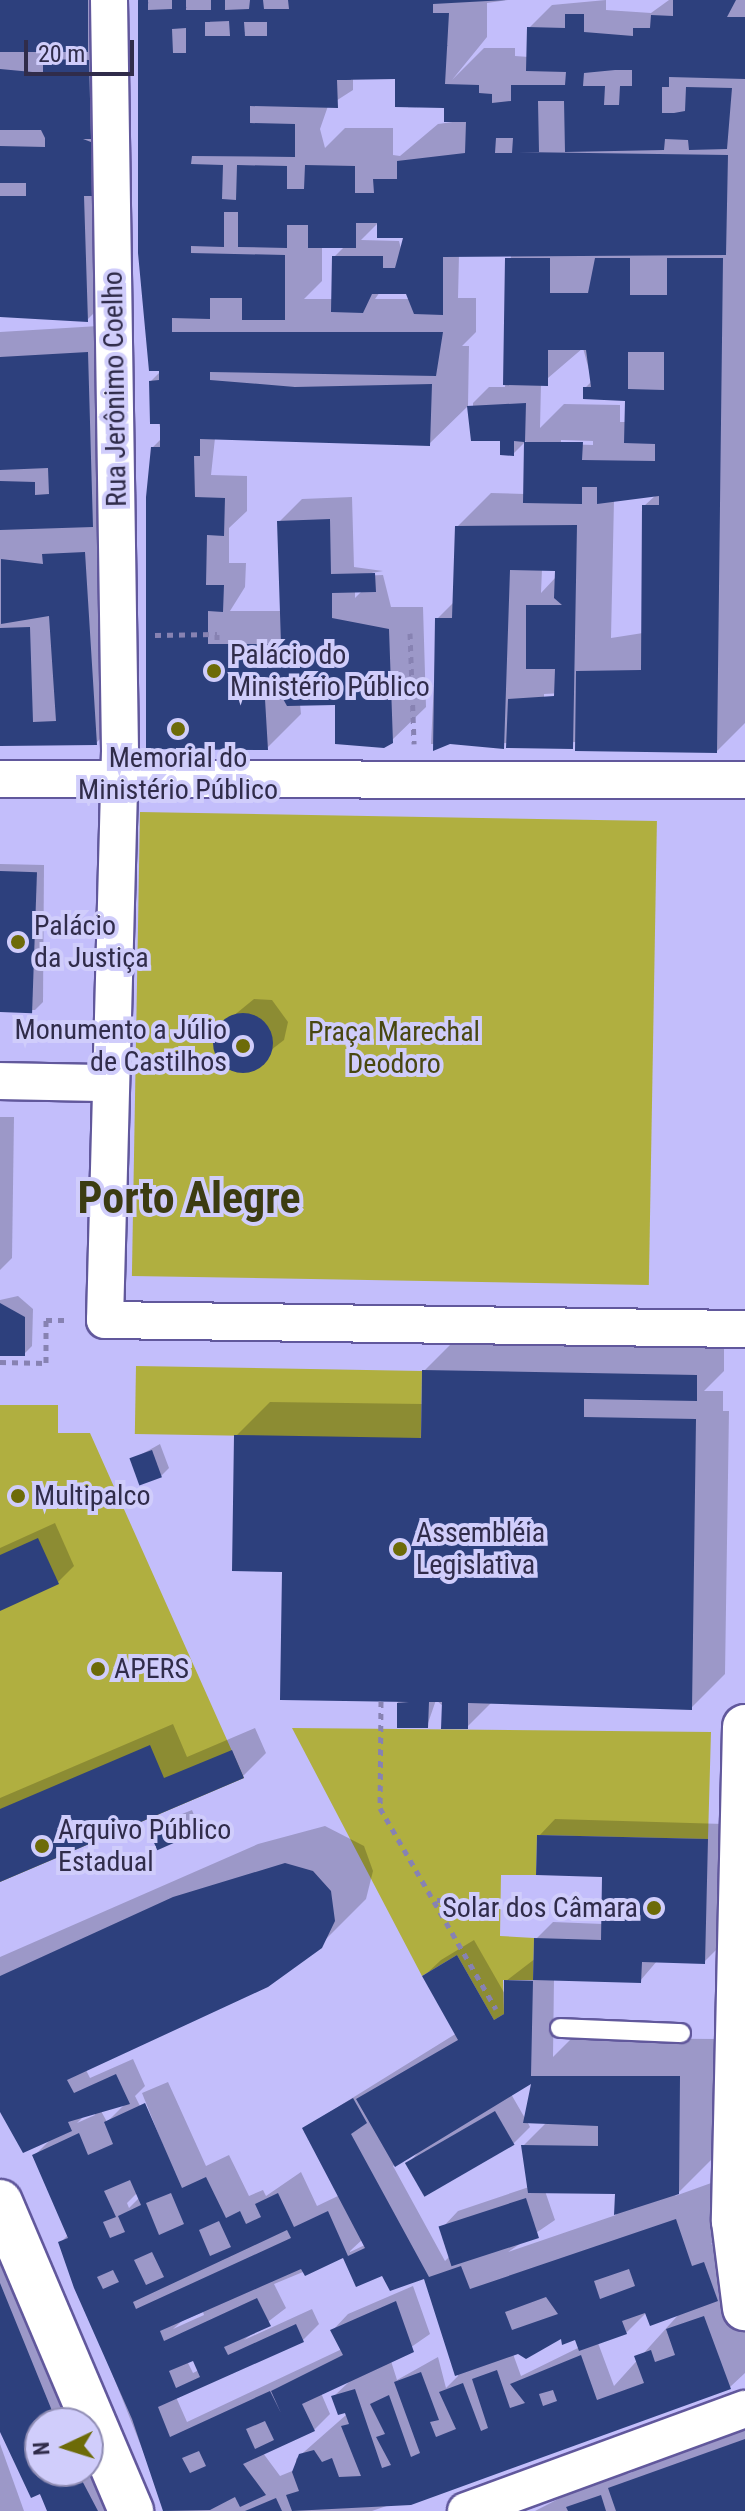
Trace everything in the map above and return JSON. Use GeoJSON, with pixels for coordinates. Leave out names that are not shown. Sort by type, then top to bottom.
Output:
{"type":"FeatureCollection","features":[{"type":"Feature","properties":{"kind":"street","name":"Rua Jerônimo Coelho"},"geometry":{"type":"LineString","coordinates":[[109,0],[118,778]]}},
{"type":"Feature","properties":{"kind":"street"},"geometry":{"type":"LineString","coordinates":[[118,778],[108,1083],[105,1320],[745,1329]]}},
{"type":"Feature","properties":{"kind":"street"},"geometry":{"type":"LineString","coordinates":[[0,779],[745,780]]}},
{"type":"Feature","properties":{"kind":"street"},"geometry":{"type":"LineString","coordinates":[[0,1081],[108,1083]]}},
{"type":"Feature","properties":{"kind":"street"},"geometry":{"type":"LineString","coordinates":[[745,1727],[734,2221],[745,2308]]}},
{"type":"Feature","properties":{"kind":"street"},"geometry":{"type":"LineString","coordinates":[[0,2202],[131,2511]]}},
{"type":"Feature","properties":{"kind":"street"},"geometry":{"type":"LineString","coordinates":[[466,2511],[745,2409]]}},
{"type":"Feature","properties":{"kind":"lane"},"geometry":{"type":"LineString","coordinates":[[560,2028],[681,2033]]}},
{"type":"Feature","properties":{"kind":"path"},"geometry":{"type":"LineString","coordinates":[[410,633],[414,743]]}},
{"type":"Feature","properties":{"kind":"path"},"geometry":{"type":"LineString","coordinates":[[147,635],[217,634],[217,644]]}},
{"type":"Feature","properties":{"kind":"path"},"geometry":{"type":"LineString","coordinates":[[0,1362],[46,1363],[46,1320],[105,1320]]}},
{"type":"Feature","properties":{"kind":"path"},"geometry":{"type":"LineString","coordinates":[[381,1701],[380,1808],[436,1900],[496,2009]]}},
{"type":"Feature","properties":{"kind":"path"},"geometry":{"type":"LineString","coordinates":[[436,1900],[501,1902]]}},
{"type":"Feature","properties":{"kind":"green space","name":"Praça Marechal Deodoro"},"geometry":{"type":"Polygon","coordinates":[[[140,812],[657,821],[649,1285],[132,1276],[140,812]]]}},
{"type":"Feature","properties":{"kind":"green space"},"geometry":{"type":"Polygon","coordinates":[[[136,1366],[422,1371],[421,1439],[135,1434],[136,1366]]]}},
{"type":"Feature","properties":{"kind":"green space","name":"APERS"},"geometry":{"type":"Polygon","coordinates":[[[0,1405],[58,1405],[58,1433],[90,1433],[244,1778],[0,1882],[0,1405]]]}},
{"type":"Feature","properties":{"kind":"green space"},"geometry":{"type":"Polygon","coordinates":[[[292,1728],[711,1732],[708,1839],[537,1835],[536,1875],[501,1875],[500,1936],[534,1938],[533,1980],[503,1980],[504,2014],[494,2020],[457,1955],[422,1976],[292,1728]]]}},
{"type":"Feature","properties":{"kind":"building"},"geometry":{"type":"Polygon","coordinates":[[[0,0],[88,0],[88,52],[0,52],[0,0]]]}},
{"type":"Feature","properties":{"kind":"building"},"geometry":{"type":"Polygon","coordinates":[[[138,0],[148,0],[148,10],[172,9],[172,0],[186,0],[186,10],[211,10],[211,0],[225,0],[225,10],[249,9],[250,0],[263,0],[264,9],[289,9],[288,0],[506,0],[433,4],[433,13],[449,13],[445,84],[479,85],[479,93],[492,94],[492,103],[511,101],[511,85],[565,85],[566,72],[526,71],[527,27],[565,28],[565,14],[584,14],[584,32],[633,36],[633,28],[650,28],[651,15],[673,16],[673,0],[736,0],[727,17],[745,17],[745,79],[669,77],[669,87],[662,87],[662,113],[685,111],[686,87],[732,88],[727,149],[689,150],[688,140],[665,139],[664,150],[565,152],[564,101],[538,101],[539,152],[518,152],[728,155],[726,255],[443,257],[443,315],[414,314],[406,294],[372,294],[363,313],[331,312],[332,256],[383,256],[383,268],[395,268],[403,238],[377,238],[377,223],[356,223],[356,248],[308,248],[308,225],[287,225],[287,248],[238,247],[238,212],[224,212],[224,247],[191,246],[191,253],[285,255],[285,320],[242,320],[242,298],[210,298],[210,319],[172,318],[172,332],[443,332],[436,376],[210,372],[210,380],[295,387],[432,384],[430,446],[200,439],[200,456],[194,456],[195,497],[225,498],[224,536],[207,535],[206,585],[224,585],[223,612],[208,611],[208,644],[281,644],[277,521],[330,519],[331,574],[375,573],[376,592],[332,593],[332,618],[389,629],[393,743],[384,748],[335,744],[335,705],[287,706],[282,697],[265,699],[268,750],[146,749],[146,497],[151,447],[160,447],[160,424],[150,424],[149,381],[159,380],[159,371],[149,371],[138,253],[138,0]],[[229,21],[205,22],[205,36],[230,36],[229,21]],[[244,22],[245,36],[267,36],[267,22],[244,22]],[[186,28],[172,29],[173,53],[186,53],[186,28]],[[632,70],[584,73],[583,86],[605,86],[604,105],[619,105],[620,86],[632,86],[632,70]],[[395,79],[337,80],[338,108],[250,106],[250,123],[295,124],[295,157],[192,156],[191,164],[223,165],[222,199],[236,200],[237,165],[287,166],[287,189],[304,189],[305,165],[355,166],[355,193],[374,193],[373,179],[397,179],[397,161],[465,153],[466,122],[444,122],[444,108],[395,107],[395,79]],[[496,138],[495,153],[512,153],[513,138],[496,138]]]}},
{"type":"Feature","properties":{"kind":"building"},"geometry":{"type":"Polygon","coordinates":[[[43,59],[89,60],[91,139],[83,139],[91,142],[92,196],[84,196],[88,322],[0,317],[0,196],[26,196],[26,183],[0,183],[0,146],[45,147],[45,138],[41,130],[0,130],[0,69],[43,73],[43,59]]]}},
{"type":"Feature","properties":{"kind":"building"},"geometry":{"type":"Polygon","coordinates":[[[505,258],[550,258],[550,293],[588,293],[595,258],[630,258],[630,295],[667,295],[667,258],[723,258],[717,753],[575,751],[576,671],[641,670],[642,505],[659,505],[659,496],[597,504],[597,487],[582,487],[582,504],[523,503],[524,442],[514,441],[514,456],[500,455],[500,441],[471,441],[467,406],[526,403],[525,442],[583,442],[582,460],[655,461],[655,444],[624,443],[625,401],[583,399],[583,387],[591,387],[586,350],[548,350],[548,386],[503,385],[505,258]],[[628,352],[628,389],[664,390],[664,352],[628,352]]]}},
{"type":"Feature","properties":{"kind":"building"},"geometry":{"type":"Polygon","coordinates":[[[88,352],[93,527],[0,530],[0,481],[35,482],[35,495],[49,494],[48,468],[0,470],[0,357],[88,352]]]}},
{"type":"Feature","properties":{"kind":"building"},"geometry":{"type":"Polygon","coordinates":[[[577,525],[573,749],[506,748],[508,699],[554,696],[555,669],[526,669],[526,605],[562,605],[554,598],[555,571],[510,570],[504,749],[450,744],[433,751],[435,618],[452,618],[455,526],[577,525]]]}},
{"type":"Feature","properties":{"kind":"building"},"geometry":{"type":"Polygon","coordinates":[[[85,552],[97,745],[0,746],[0,628],[30,627],[33,722],[56,721],[49,616],[1,624],[1,559],[43,564],[42,554],[85,552]]]}},
{"type":"Feature","properties":{"kind":"building","name":"Palácio da Justiça"},"geometry":{"type":"Polygon","coordinates":[[[0,871],[37,872],[32,1013],[0,1012],[0,871]]]}},
{"type":"Feature","properties":{"kind":"building","name":"Monumento a Júlio de Castilhos"},"geometry":{"type":"Polygon","coordinates":[[[243,1013],[264,1022],[273,1043],[264,1064],[243,1073],[222,1064],[213,1043],[222,1022],[243,1013]]]}},
{"type":"Feature","properties":{"kind":"building"},"geometry":{"type":"Polygon","coordinates":[[[0,1303],[25,1317],[25,1356],[0,1356],[0,1303]]]}},
{"type":"Feature","properties":{"kind":"building"},"geometry":{"type":"Polygon","coordinates":[[[422,1370],[697,1375],[697,1401],[584,1399],[584,1417],[696,1419],[692,1710],[468,1703],[468,1729],[441,1729],[442,1702],[429,1702],[428,1728],[397,1728],[397,1703],[409,1702],[280,1700],[282,1572],[232,1571],[234,1435],[421,1438],[422,1370]]]}},
{"type":"Feature","properties":{"kind":"building"},"geometry":{"type":"Polygon","coordinates":[[[152,1450],[162,1477],[139,1485],[129,1458],[152,1450]]]}},
{"type":"Feature","properties":{"kind":"building"},"geometry":{"type":"Polygon","coordinates":[[[38,1538],[59,1584],[0,1611],[0,1555],[38,1538]]]}},
{"type":"Feature","properties":{"kind":"building","name":"Arquivo Público Estadual"},"geometry":{"type":"Polygon","coordinates":[[[150,1745],[164,1778],[232,1750],[244,1778],[0,1882],[0,1809],[150,1745]]]}},
{"type":"Feature","properties":{"kind":"building"},"geometry":{"type":"Polygon","coordinates":[[[183,1817],[191,1835],[157,1850],[149,1832],[183,1817]]]}},
{"type":"Feature","properties":{"kind":"building","name":"Solar dos Câmara"},"geometry":{"type":"Polygon","coordinates":[[[537,1835],[708,1839],[705,1964],[642,1962],[641,1983],[533,1980],[534,1938],[601,1940],[602,1877],[536,1875],[537,1835]]]}},
{"type":"Feature","properties":{"kind":"building"},"geometry":{"type":"Polygon","coordinates":[[[285,1863],[313,1871],[331,1891],[335,1921],[322,1948],[268,1987],[67,2080],[74,2093],[116,2074],[130,2104],[68,2122],[72,2131],[23,2153],[0,2112],[0,1976],[173,1897],[285,1863]]]}},
{"type":"Feature","properties":{"kind":"building"},"geometry":{"type":"Polygon","coordinates":[[[457,1955],[494,2020],[504,2014],[504,1980],[533,1981],[531,2076],[680,2076],[679,2194],[614,2215],[615,2194],[528,2193],[521,2145],[598,2146],[598,2126],[523,2123],[531,2084],[395,2167],[356,2099],[458,2040],[422,1976],[457,1955]]]}},
{"type":"Feature","properties":{"kind":"building"},"geometry":{"type":"Polygon","coordinates":[[[353,2098],[367,2123],[351,2134],[429,2277],[461,2266],[470,2289],[676,2219],[692,2266],[704,2262],[718,2301],[650,2326],[645,2313],[622,2321],[627,2334],[579,2351],[575,2340],[562,2345],[561,2339],[526,2359],[518,2354],[455,2376],[424,2279],[390,2291],[382,2276],[356,2287],[343,2258],[305,2276],[301,2269],[160,2331],[164,2341],[257,2298],[271,2326],[224,2347],[228,2355],[296,2324],[304,2342],[158,2407],[170,2437],[270,2391],[281,2413],[271,2391],[343,2355],[330,2330],[396,2301],[414,2352],[302,2404],[315,2431],[243,2464],[266,2495],[240,2507],[235,2497],[210,2510],[163,2511],[132,2419],[74,2288],[58,2242],[68,2238],[32,2155],[79,2133],[88,2155],[113,2144],[104,2122],[145,2103],[182,2188],[206,2177],[226,2218],[240,2211],[246,2224],[261,2217],[255,2204],[278,2193],[294,2227],[328,2211],[348,2256],[365,2248],[302,2128],[353,2098]],[[130,2180],[104,2191],[116,2217],[103,2222],[110,2238],[125,2232],[118,2216],[141,2205],[130,2180]],[[171,2193],[146,2203],[159,2235],[184,2224],[171,2193]],[[219,2221],[199,2230],[210,2256],[231,2247],[219,2221]],[[287,2230],[133,2302],[136,2309],[291,2238],[287,2230]],[[152,2252],[134,2260],[146,2285],[164,2277],[152,2252]],[[629,2269],[594,2281],[600,2299],[635,2286],[629,2269]],[[113,2270],[97,2277],[103,2289],[119,2282],[113,2270]],[[546,2297],[505,2312],[512,2330],[558,2314],[546,2297]],[[193,2361],[169,2371],[176,2388],[200,2377],[193,2361]],[[265,2421],[246,2429],[255,2449],[274,2440],[265,2421]],[[199,2451],[182,2458],[190,2473],[206,2466],[199,2451]]]}},
{"type":"Feature","properties":{"kind":"building"},"geometry":{"type":"Polygon","coordinates":[[[495,2111],[514,2145],[424,2197],[405,2163],[495,2111]]]}},
{"type":"Feature","properties":{"kind":"building"},"geometry":{"type":"Polygon","coordinates":[[[526,2198],[539,2238],[451,2266],[439,2226],[526,2198]]]}},
{"type":"Feature","properties":{"kind":"building"},"geometry":{"type":"Polygon","coordinates":[[[0,2283],[50,2407],[24,2407],[24,2483],[0,2432],[0,2283]]]}},
{"type":"Feature","properties":{"kind":"building"},"geometry":{"type":"Polygon","coordinates":[[[704,2316],[731,2389],[411,2505],[292,2511],[286,2495],[299,2491],[292,2472],[299,2454],[314,2450],[322,2462],[332,2458],[339,2477],[361,2476],[341,2426],[349,2424],[345,2413],[338,2415],[331,2396],[355,2389],[382,2468],[391,2465],[376,2437],[385,2434],[370,2404],[389,2395],[411,2457],[420,2453],[394,2382],[421,2372],[439,2420],[430,2422],[436,2437],[456,2429],[439,2392],[463,2383],[481,2431],[488,2428],[472,2379],[497,2370],[510,2408],[525,2403],[510,2384],[581,2355],[597,2400],[644,2383],[634,2356],[651,2350],[655,2362],[675,2355],[666,2329],[704,2316]],[[553,2390],[539,2394],[543,2406],[557,2401],[553,2390]]]}},
{"type":"Feature","properties":{"kind":"building"},"geometry":{"type":"Polygon","coordinates":[[[745,2439],[745,2511],[616,2511],[608,2488],[745,2439]]]}},
{"type":"Feature","properties":{"kind":"building"},"geometry":{"type":"Polygon","coordinates":[[[26,2487],[85,2487],[98,2511],[47,2511],[40,2494],[31,2498],[26,2487]]]}},
{"type":"Feature","properties":{"kind":"building"},"geometry":{"type":"Polygon","coordinates":[[[601,2495],[606,2511],[568,2511],[566,2507],[601,2495]]]}},
{"type":"Feature","properties":{"kind":"building"},"geometry":{"type":"Polygon","coordinates":[[[276,2498],[282,2511],[245,2511],[276,2498]]]}},
{"type":"Feature","properties":{"kind":"place","name":"Palácio do Ministério Público"},"geometry":{"type":"Point","coordinates":[214,671]}},
{"type":"Feature","properties":{"kind":"place","name":"Memorial do Ministério Público"},"geometry":{"type":"Point","coordinates":[178,729]}},
{"type":"Feature","properties":{"kind":"place","name":"Palácio da Justiça"},"geometry":{"type":"Point","coordinates":[18,942]}},
{"type":"Feature","properties":{"kind":"place","name":"Monumento a Júlio de Castilhos"},"geometry":{"type":"Point","coordinates":[243,1046]}},
{"type":"Feature","properties":{"kind":"place","name":"Multipalco"},"geometry":{"type":"Point","coordinates":[18,1496]}},
{"type":"Feature","properties":{"kind":"place","name":"Assembléia Legislativa"},"geometry":{"type":"Point","coordinates":[400,1549]}},
{"type":"Feature","properties":{"kind":"place","name":"APERS"},"geometry":{"type":"Point","coordinates":[98,1669]}},
{"type":"Feature","properties":{"kind":"place","name":"Arquivo Público Estadual"},"geometry":{"type":"Point","coordinates":[42,1846]}},
{"type":"Feature","properties":{"kind":"place","name":"Solar dos Câmara"},"geometry":{"type":"Point","coordinates":[654,1908]}},
{"type":"Feature","properties":{"kind":"district","name":"Porto Alegre"},"geometry":{"type":"Point","coordinates":[189,1198]}}]}
